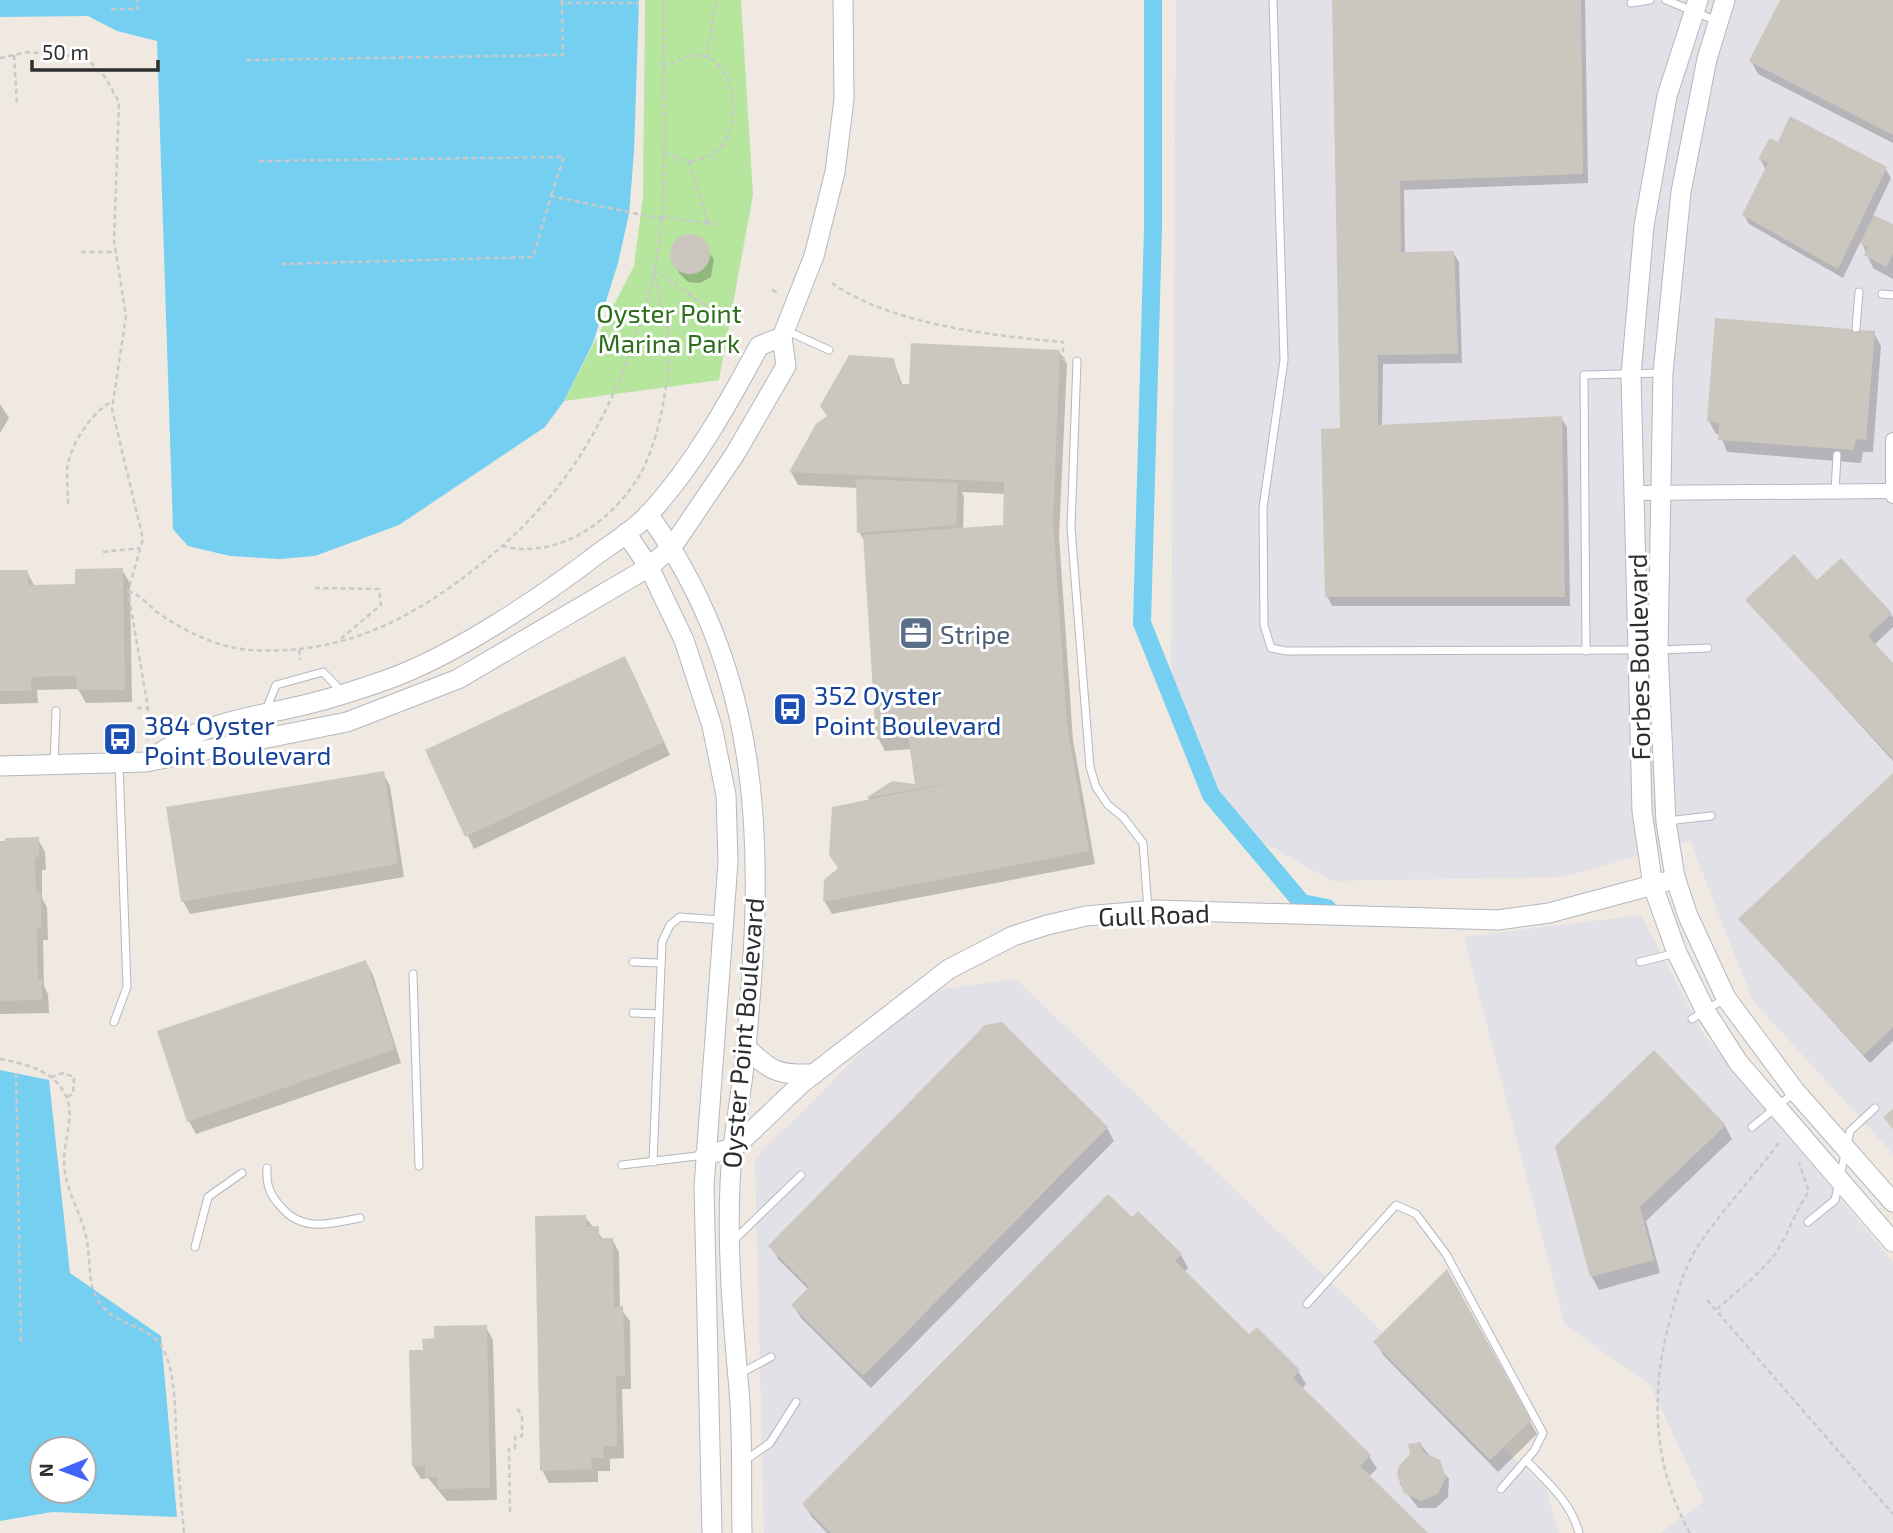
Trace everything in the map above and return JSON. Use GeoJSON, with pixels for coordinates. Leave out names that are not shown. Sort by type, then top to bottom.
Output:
{"type":"FeatureCollection","features":[{"type":"Feature","properties":{"kind":"street"},"geometry":{"type":"LineString","coordinates":[[0,766],[146,762],[346,722],[458,679],[649,567],[672,547],[735,454],[786,366],[783,333],[814,256],[835,172],[844,99],[843,0]]}},
{"type":"Feature","properties":{"kind":"street","name":"Forbes Boulevard"},"geometry":{"type":"LineString","coordinates":[[1725,0],[1717,21],[1693,120],[1663,373],[1658,650],[1666,821],[1675,877],[1688,916],[1726,998],[1795,1091],[1893,1202]]}},
{"type":"Feature","properties":{"kind":"street","name":"Forbes Boulevard"},"geometry":{"type":"LineString","coordinates":[[1696,6],[1667,96],[1644,226],[1631,375],[1642,811],[1653,887],[1699,1016],[1738,1062],[1770,1112],[1839,1178],[1893,1242]]}},
{"type":"Feature","properties":{"kind":"street"},"geometry":{"type":"LineString","coordinates":[[146,762],[181,737],[205,727],[378,683],[458,645],[562,582],[649,514],[713,429],[759,346],[783,333]]}},
{"type":"Feature","properties":{"kind":"street"},"geometry":{"type":"LineString","coordinates":[[1635,493],[1892,494],[1893,440]]}},
{"type":"Feature","properties":{"kind":"street","name":"Oyster Point Boulevard"},"geometry":{"type":"LineString","coordinates":[[649,514],[672,547],[717,637],[747,746],[755,836],[746,1047],[730,1183],[742,1533]]}},
{"type":"Feature","properties":{"kind":"street","name":"Oyster Point Boulevard"},"geometry":{"type":"LineString","coordinates":[[626,533],[649,567],[684,640],[712,726],[726,794],[728,862],[712,1098],[705,1155],[712,1533]]}},
{"type":"Feature","properties":{"kind":"street"},"geometry":{"type":"LineString","coordinates":[[378,683],[387,707]]}},
{"type":"Feature","properties":{"kind":"street","name":"Gull Road"},"geometry":{"type":"LineString","coordinates":[[734,1148],[761,1119],[814,1074],[923,988],[981,951],[1047,925],[1086,915],[1148,910],[1498,920],[1549,913],[1653,887],[1675,877]]}},
{"type":"Feature","properties":{"kind":"street"},"geometry":{"type":"LineString","coordinates":[[746,1047],[773,1071],[793,1075],[814,1074]]}},
{"type":"Feature","properties":{"kind":"street"},"geometry":{"type":"LineString","coordinates":[[705,1155],[734,1148]]}},
{"type":"Feature","properties":{"kind":"lane"},"geometry":{"type":"LineString","coordinates":[[1273,0],[1284,360],[1263,508],[1264,625],[1271,648],[1286,652],[1708,648]]}},
{"type":"Feature","properties":{"kind":"lane"},"geometry":{"type":"LineString","coordinates":[[1631,3],[1650,0]]}},
{"type":"Feature","properties":{"kind":"lane"},"geometry":{"type":"LineString","coordinates":[[1666,0],[1696,6],[1717,21]]}},
{"type":"Feature","properties":{"kind":"lane"},"geometry":{"type":"LineString","coordinates":[[1856,328],[1859,292]]}},
{"type":"Feature","properties":{"kind":"lane"},"geometry":{"type":"LineString","coordinates":[[1882,294],[1893,295]]}},
{"type":"Feature","properties":{"kind":"lane"},"geometry":{"type":"LineString","coordinates":[[783,333],[830,350]]}},
{"type":"Feature","properties":{"kind":"lane"},"geometry":{"type":"LineString","coordinates":[[1077,361],[1071,528],[1090,767],[1096,787],[1143,843],[1148,910]]}},
{"type":"Feature","properties":{"kind":"lane"},"geometry":{"type":"LineString","coordinates":[[1586,651],[1584,375],[1663,373]]}},
{"type":"Feature","properties":{"kind":"lane"},"geometry":{"type":"LineString","coordinates":[[1835,492],[1837,455]]}},
{"type":"Feature","properties":{"kind":"lane"},"geometry":{"type":"LineString","coordinates":[[265,712],[276,685],[323,672],[343,694]]}},
{"type":"Feature","properties":{"kind":"lane"},"geometry":{"type":"LineString","coordinates":[[54,765],[55,711]]}},
{"type":"Feature","properties":{"kind":"lane"},"geometry":{"type":"LineString","coordinates":[[1639,734],[1660,736]]}},
{"type":"Feature","properties":{"kind":"lane"},"geometry":{"type":"LineString","coordinates":[[114,1022],[127,987],[119,763]]}},
{"type":"Feature","properties":{"kind":"lane"},"geometry":{"type":"LineString","coordinates":[[1666,821],[1711,816]]}},
{"type":"Feature","properties":{"kind":"lane"},"geometry":{"type":"LineString","coordinates":[[653,1162],[662,943],[670,925],[680,917],[724,920]]}},
{"type":"Feature","properties":{"kind":"lane"},"geometry":{"type":"LineString","coordinates":[[1640,962],[1677,953]]}},
{"type":"Feature","properties":{"kind":"lane"},"geometry":{"type":"LineString","coordinates":[[632,962],[661,962]]}},
{"type":"Feature","properties":{"kind":"lane"},"geometry":{"type":"LineString","coordinates":[[413,974],[419,1166]]}},
{"type":"Feature","properties":{"kind":"lane"},"geometry":{"type":"LineString","coordinates":[[1699,1016],[1726,998]]}},
{"type":"Feature","properties":{"kind":"lane"},"geometry":{"type":"LineString","coordinates":[[633,1013],[659,1014]]}},
{"type":"Feature","properties":{"kind":"lane"},"geometry":{"type":"LineString","coordinates":[[1752,1128],[1795,1091]]}},
{"type":"Feature","properties":{"kind":"lane"},"geometry":{"type":"LineString","coordinates":[[1808,1222],[1835,1200],[1844,1146],[1850,1131],[1875,1108]]}},
{"type":"Feature","properties":{"kind":"lane"},"geometry":{"type":"LineString","coordinates":[[622,1165],[705,1155]]}},
{"type":"Feature","properties":{"kind":"lane"},"geometry":{"type":"LineString","coordinates":[[267,1168],[266,1186],[289,1216],[305,1225],[320,1226],[360,1218]]}},
{"type":"Feature","properties":{"kind":"lane"},"geometry":{"type":"LineString","coordinates":[[195,1247],[208,1197],[242,1173]]}},
{"type":"Feature","properties":{"kind":"lane"},"geometry":{"type":"LineString","coordinates":[[731,1243],[801,1175]]}},
{"type":"Feature","properties":{"kind":"lane"},"geometry":{"type":"LineString","coordinates":[[1307,1304],[1396,1205],[1416,1214],[1446,1254],[1543,1433],[1526,1460],[1501,1489]]}},
{"type":"Feature","properties":{"kind":"lane"},"geometry":{"type":"LineString","coordinates":[[737,1375],[771,1357]]}},
{"type":"Feature","properties":{"kind":"lane"},"geometry":{"type":"LineString","coordinates":[[741,1463],[770,1443],[796,1402]]}},
{"type":"Feature","properties":{"kind":"lane"},"geometry":{"type":"LineString","coordinates":[[1526,1460],[1564,1500],[1576,1518],[1580,1533]]}},
{"type":"Feature","properties":{"kind":"path"},"geometry":{"type":"LineString","coordinates":[[111,9],[138,9],[138,0]]}},
{"type":"Feature","properties":{"kind":"path"},"geometry":{"type":"LineString","coordinates":[[128,591],[189,634],[248,650],[299,649],[336,643],[365,636],[431,602],[535,516],[569,474],[607,413],[631,353],[653,269],[662,218],[663,0]]}},
{"type":"Feature","properties":{"kind":"path"},"geometry":{"type":"LineString","coordinates":[[707,58],[716,0]]}},
{"type":"Feature","properties":{"kind":"path"},"geometry":{"type":"LineString","coordinates":[[246,60],[563,55],[562,1],[639,3]]}},
{"type":"Feature","properties":{"kind":"path"},"geometry":{"type":"LineString","coordinates":[[0,58],[53,52],[85,57],[105,77],[119,102],[114,206],[116,252],[126,316],[113,401],[143,539],[128,591],[148,708],[146,762]]}},
{"type":"Feature","properties":{"kind":"path"},"geometry":{"type":"LineString","coordinates":[[14,55],[17,106]]}},
{"type":"Feature","properties":{"kind":"path"},"geometry":{"type":"LineString","coordinates":[[663,68],[694,55],[707,58],[731,82],[735,114],[729,135],[712,155],[689,162],[663,152]]}},
{"type":"Feature","properties":{"kind":"path"},"geometry":{"type":"LineString","coordinates":[[259,161],[564,157],[533,257],[281,264]]}},
{"type":"Feature","properties":{"kind":"path"},"geometry":{"type":"LineString","coordinates":[[689,162],[708,223]]}},
{"type":"Feature","properties":{"kind":"path"},"geometry":{"type":"LineString","coordinates":[[551,196],[662,218],[721,225]]}},
{"type":"Feature","properties":{"kind":"path"},"geometry":{"type":"LineString","coordinates":[[81,252],[116,252]]}},
{"type":"Feature","properties":{"kind":"path"},"geometry":{"type":"LineString","coordinates":[[653,269],[709,308]]}},
{"type":"Feature","properties":{"kind":"path"},"geometry":{"type":"LineString","coordinates":[[502,546],[520,550],[572,540],[607,515],[640,474],[659,421],[669,350],[653,269]]}},
{"type":"Feature","properties":{"kind":"path"},"geometry":{"type":"LineString","coordinates":[[832,283],[848,294],[898,312],[969,331],[1063,342],[1063,359],[1077,361]]}},
{"type":"Feature","properties":{"kind":"path"},"geometry":{"type":"LineString","coordinates":[[772,290],[779,293]]}},
{"type":"Feature","properties":{"kind":"path"},"geometry":{"type":"LineString","coordinates":[[68,504],[69,459],[93,417],[103,406],[113,401]]}},
{"type":"Feature","properties":{"kind":"path"},"geometry":{"type":"LineString","coordinates":[[103,552],[140,548]]}},
{"type":"Feature","properties":{"kind":"path"},"geometry":{"type":"LineString","coordinates":[[315,588],[379,589],[381,605],[336,643]]}},
{"type":"Feature","properties":{"kind":"path"},"geometry":{"type":"LineString","coordinates":[[299,649],[300,660]]}},
{"type":"Feature","properties":{"kind":"path"},"geometry":{"type":"LineString","coordinates":[[137,708],[148,708]]}},
{"type":"Feature","properties":{"kind":"path"},"geometry":{"type":"LineString","coordinates":[[0,1059],[31,1065],[51,1077],[67,1097],[69,1121],[64,1160],[69,1192],[86,1235],[94,1291],[105,1311],[118,1321],[149,1333],[165,1353],[175,1401],[184,1533]]}},
{"type":"Feature","properties":{"kind":"path"},"geometry":{"type":"LineString","coordinates":[[16,1073],[21,1344]]}},
{"type":"Feature","properties":{"kind":"path"},"geometry":{"type":"LineString","coordinates":[[51,1077],[63,1073],[74,1077],[73,1094],[67,1097]]}},
{"type":"Feature","properties":{"kind":"path"},"geometry":{"type":"LineString","coordinates":[[1770,1112],[1782,1139],[1789,1147]]}},
{"type":"Feature","properties":{"kind":"path"},"geometry":{"type":"LineString","coordinates":[[1690,1533],[1674,1505],[1659,1446],[1657,1382],[1663,1345],[1675,1299],[1698,1247],[1782,1139]]}},
{"type":"Feature","properties":{"kind":"path"},"geometry":{"type":"LineString","coordinates":[[1716,1311],[1775,1254],[1809,1192],[1794,1155]]}},
{"type":"Feature","properties":{"kind":"path"},"geometry":{"type":"LineString","coordinates":[[1707,1300],[1893,1514]]}},
{"type":"Feature","properties":{"kind":"path"},"geometry":{"type":"LineString","coordinates":[[510,1512],[509,1449],[515,1448],[515,1437],[522,1436],[522,1418],[517,1407]]}},
{"type":"Feature","properties":{"kind":"shaded area"},"geometry":{"type":"Polygon","coordinates":[[[1176,0],[1893,0],[1893,1154],[1753,1001],[1690,841],[1563,877],[1332,881],[1215,815],[1171,702],[1176,0]]]}},
{"type":"Feature","properties":{"kind":"shaded area"},"geometry":{"type":"Polygon","coordinates":[[[1641,915],[1704,1035],[1893,1262],[1893,1533],[1661,1533],[1704,1501],[1650,1385],[1565,1325],[1464,937],[1641,915]]]}},
{"type":"Feature","properties":{"kind":"shaded area"},"geometry":{"type":"Polygon","coordinates":[[[1016,979],[1546,1489],[1559,1533],[764,1533],[755,1158],[922,992],[1016,979]]]}},
{"type":"Feature","properties":{"kind":"green space","name":"Oyster Point Marina Park"},"geometry":{"type":"Polygon","coordinates":[[[645,0],[741,0],[753,195],[719,380],[564,401],[634,266],[643,197],[645,0]]]}},
{"type":"Feature","properties":{"kind":"water"},"geometry":{"type":"Polygon","coordinates":[[[0,0],[639,0],[634,152],[629,214],[618,263],[593,343],[564,401],[545,427],[399,525],[315,556],[280,559],[230,556],[188,546],[173,529],[157,41],[117,31],[88,16],[0,17],[0,0]]]}},
{"type":"Feature","properties":{"kind":"water"},"geometry":{"type":"Polygon","coordinates":[[[0,1070],[49,1080],[70,1273],[161,1336],[177,1517],[52,1512],[0,1521],[0,1070]]]}},
{"type":"Feature","properties":{"kind":"building"},"geometry":{"type":"Polygon","coordinates":[[[1332,0],[1581,0],[1583,174],[1400,181],[1401,252],[1454,251],[1458,354],[1378,355],[1378,425],[1562,416],[1565,597],[1325,597],[1321,429],[1340,428],[1332,0]]]}},
{"type":"Feature","properties":{"kind":"building"},"geometry":{"type":"Polygon","coordinates":[[[1780,0],[1893,0],[1893,135],[1749,61],[1780,0]]]}},
{"type":"Feature","properties":{"kind":"building"},"geometry":{"type":"Polygon","coordinates":[[[1790,116],[1887,167],[1838,269],[1742,215],[1768,163],[1758,159],[1770,138],[1778,142],[1790,116]]]}},
{"type":"Feature","properties":{"kind":"building"},"geometry":{"type":"Polygon","coordinates":[[[1874,215],[1893,224],[1893,254],[1886,267],[1864,255],[1868,247],[1860,243],[1874,215]]]}},
{"type":"Feature","properties":{"kind":"building"},"geometry":{"type":"Polygon","coordinates":[[[690,234],[698,235],[704,240],[709,246],[709,262],[704,268],[698,273],[690,274],[682,273],[676,268],[671,262],[670,254],[671,246],[676,240],[682,235],[690,234]]]}},
{"type":"Feature","properties":{"kind":"building"},"geometry":{"type":"Polygon","coordinates":[[[1715,318],[1875,331],[1866,440],[1856,439],[1854,450],[1718,440],[1719,423],[1707,421],[1715,318]]]}},
{"type":"Feature","properties":{"kind":"building"},"geometry":{"type":"Polygon","coordinates":[[[911,343],[1060,350],[1053,521],[1067,725],[1089,851],[823,902],[824,880],[838,868],[829,855],[832,807],[966,780],[866,798],[892,781],[915,784],[908,736],[876,739],[863,535],[1003,525],[1004,482],[789,472],[816,424],[827,416],[820,406],[849,355],[894,358],[899,384],[909,384],[911,343]]]}},
{"type":"Feature","properties":{"kind":"building"},"geometry":{"type":"Polygon","coordinates":[[[856,479],[958,483],[956,525],[857,533],[856,479]]]}},
{"type":"Feature","properties":{"kind":"building"},"geometry":{"type":"Polygon","coordinates":[[[1794,554],[1817,580],[1841,558],[1892,613],[1868,636],[1893,663],[1893,759],[1745,600],[1794,554]]]}},
{"type":"Feature","properties":{"kind":"building"},"geometry":{"type":"Polygon","coordinates":[[[123,568],[125,690],[77,690],[76,676],[31,677],[31,691],[0,691],[0,570],[28,570],[28,585],[75,584],[75,569],[123,568]]]}},
{"type":"Feature","properties":{"kind":"building"},"geometry":{"type":"Polygon","coordinates":[[[625,656],[664,742],[465,837],[425,750],[625,656]]]}},
{"type":"Feature","properties":{"kind":"building"},"geometry":{"type":"Polygon","coordinates":[[[384,771],[398,864],[181,902],[166,807],[384,771]]]}},
{"type":"Feature","properties":{"kind":"building"},"geometry":{"type":"Polygon","coordinates":[[[1893,773],[1893,1027],[1864,1055],[1738,919],[1893,773]]]}},
{"type":"Feature","properties":{"kind":"building"},"geometry":{"type":"Polygon","coordinates":[[[39,837],[39,857],[35,857],[36,892],[41,892],[41,927],[37,927],[38,979],[42,979],[42,1000],[0,1001],[0,841],[5,841],[5,838],[39,837]]]}},
{"type":"Feature","properties":{"kind":"building"},"geometry":{"type":"Polygon","coordinates":[[[366,960],[395,1049],[187,1122],[157,1031],[366,960]]]}},
{"type":"Feature","properties":{"kind":"building"},"geometry":{"type":"Polygon","coordinates":[[[1002,1022],[1108,1127],[863,1376],[791,1305],[809,1287],[768,1246],[985,1025],[1002,1022]]]}},
{"type":"Feature","properties":{"kind":"building"},"geometry":{"type":"Polygon","coordinates":[[[1654,1050],[1726,1125],[1640,1207],[1654,1260],[1590,1277],[1555,1146],[1654,1050]]]}},
{"type":"Feature","properties":{"kind":"building"},"geometry":{"type":"Polygon","coordinates":[[[1893,1109],[1893,1129],[1883,1117],[1893,1109]]]}},
{"type":"Feature","properties":{"kind":"building"},"geometry":{"type":"Polygon","coordinates":[[[1108,1194],[1132,1217],[1138,1211],[1182,1254],[1175,1261],[1249,1334],[1257,1327],[1300,1370],[1293,1378],[1371,1455],[1360,1466],[1428,1533],[831,1533],[802,1504],[1108,1194]]]}},
{"type":"Feature","properties":{"kind":"building"},"geometry":{"type":"Polygon","coordinates":[[[586,1215],[586,1227],[599,1226],[599,1238],[613,1238],[614,1307],[623,1306],[625,1376],[616,1376],[617,1446],[603,1446],[604,1458],[591,1458],[592,1469],[540,1471],[535,1216],[586,1215]]]}},
{"type":"Feature","properties":{"kind":"building"},"geometry":{"type":"Polygon","coordinates":[[[1447,1269],[1531,1420],[1490,1460],[1373,1342],[1447,1269]]]}},
{"type":"Feature","properties":{"kind":"building"},"geometry":{"type":"Polygon","coordinates":[[[487,1325],[490,1488],[438,1489],[437,1477],[425,1477],[425,1466],[412,1466],[409,1350],[423,1350],[422,1339],[434,1338],[434,1326],[487,1325]]]}},
{"type":"Feature","properties":{"kind":"building"},"geometry":{"type":"Polygon","coordinates":[[[1421,1442],[1423,1452],[1440,1460],[1446,1477],[1438,1494],[1421,1501],[1404,1493],[1397,1475],[1399,1466],[1410,1454],[1408,1444],[1421,1442]]]}},
{"type":"Feature","properties":{"kind":"waterway"},"geometry":{"type":"LineString","coordinates":[[1153,0],[1153,228],[1142,623],[1211,795],[1302,903],[1327,908]]}},
{"type":"Feature","properties":{"kind":"place","name":"Stripe"},"geometry":{"type":"Point","coordinates":[916,633]}},
{"type":"Feature","properties":{"kind":"place","name":"352 Oyster Point Boulevard"},"geometry":{"type":"Point","coordinates":[790,709]}},
{"type":"Feature","properties":{"kind":"place","name":"384 Oyster Point Boulevard"},"geometry":{"type":"Point","coordinates":[120,739]}}]}
